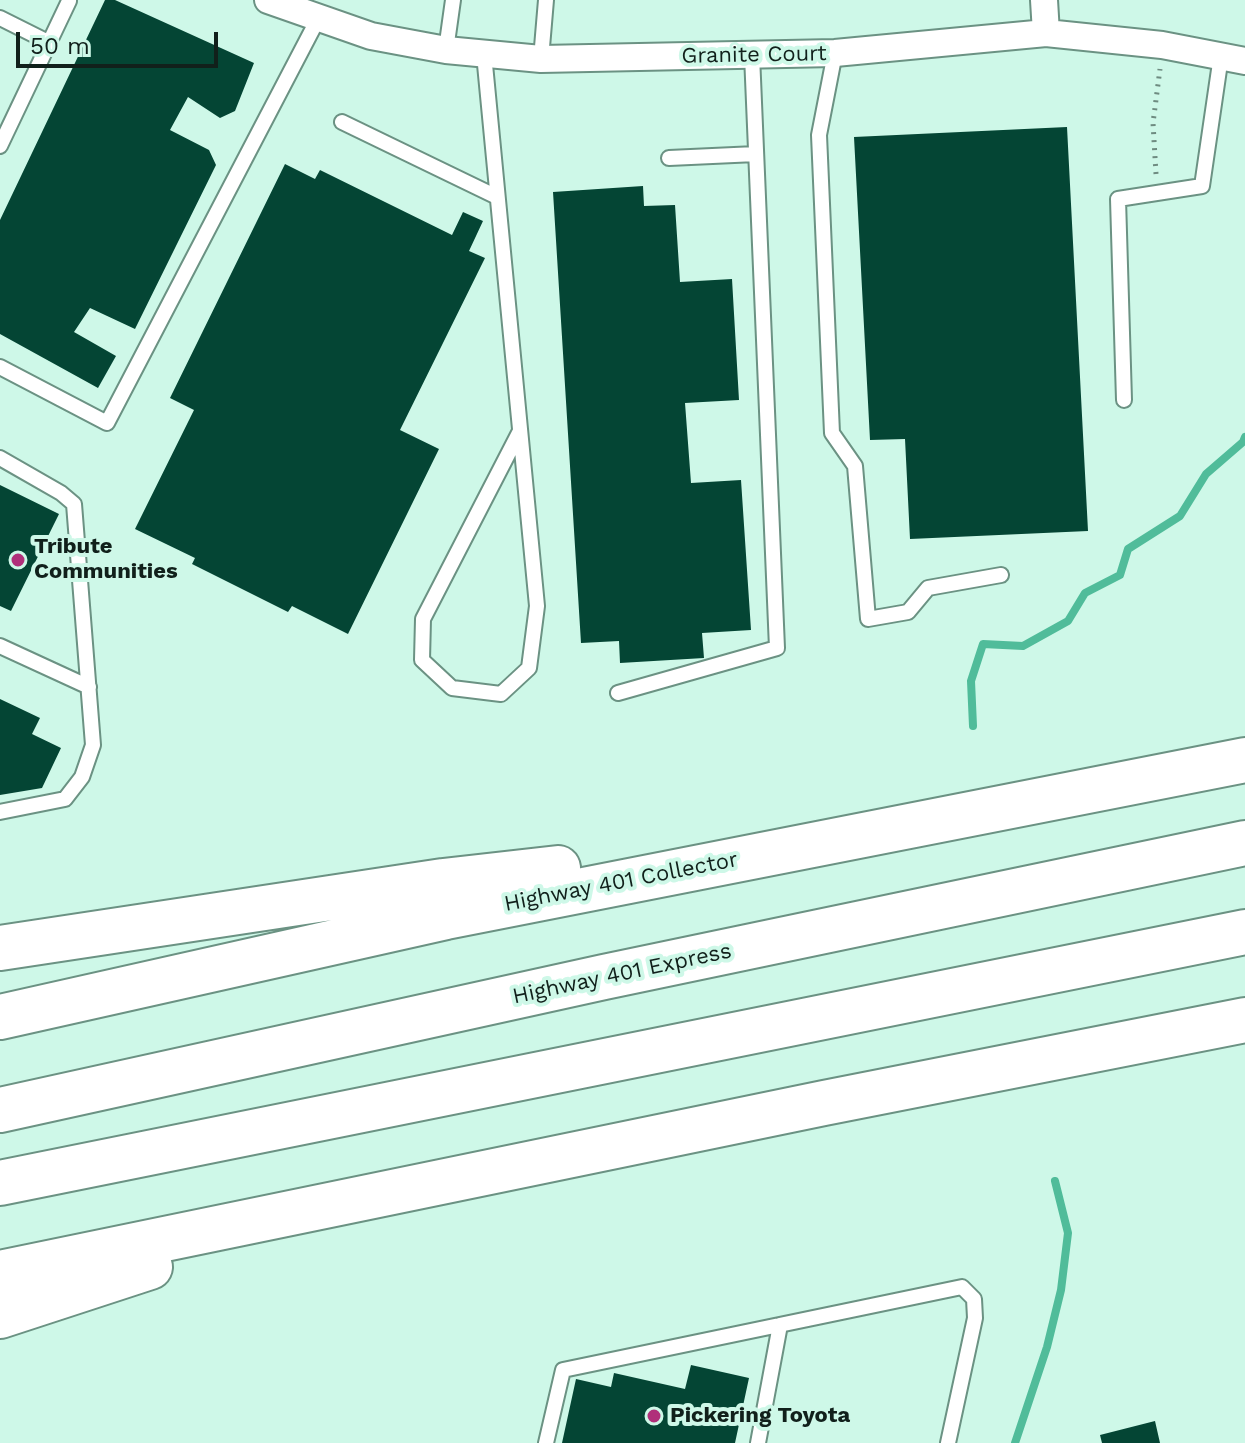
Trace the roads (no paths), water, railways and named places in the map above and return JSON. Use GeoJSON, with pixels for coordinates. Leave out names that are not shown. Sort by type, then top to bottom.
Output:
{"type":"FeatureCollection","features":[{"type":"Feature","properties":{"kind":"highway","name":"Highway 401 Collector"},"geometry":{"type":"LineString","coordinates":[[0,1017],[446,917],[1245,760]]}},
{"type":"Feature","properties":{"kind":"highway"},"geometry":{"type":"LineString","coordinates":[[0,948],[443,881],[878,831]]}},
{"type":"Feature","properties":{"kind":"highway","name":"Highway 401 Express"},"geometry":{"type":"LineString","coordinates":[[0,1110],[604,977],[1245,843]]}},
{"type":"Feature","properties":{"kind":"highway"},"geometry":{"type":"LineString","coordinates":[[0,1183],[1245,932]]}},
{"type":"Feature","properties":{"kind":"highway"},"geometry":{"type":"LineString","coordinates":[[0,1273],[824,1103],[1245,1020]]}},
{"type":"Feature","properties":{"kind":"highway"},"geometry":{"type":"LineString","coordinates":[[0,1316],[340,1204]]}},
{"type":"Feature","properties":{"kind":"street","name":"Granite Court"},"geometry":{"type":"LineString","coordinates":[[268,0],[371,36],[446,50],[541,59],[835,53],[1046,33],[1162,45],[1233,59]]}},
{"type":"Feature","properties":{"kind":"street"},"geometry":{"type":"LineString","coordinates":[[1044,0],[1046,33]]}},
{"type":"Feature","properties":{"kind":"lane"},"geometry":{"type":"LineString","coordinates":[[446,50],[453,0]]}},
{"type":"Feature","properties":{"kind":"lane"},"geometry":{"type":"LineString","coordinates":[[541,59],[546,0]]}},
{"type":"Feature","properties":{"kind":"lane"},"geometry":{"type":"LineString","coordinates":[[0,146],[69,1]]}},
{"type":"Feature","properties":{"kind":"lane"},"geometry":{"type":"LineString","coordinates":[[0,367],[107,423],[319,17]]}},
{"type":"Feature","properties":{"kind":"lane"},"geometry":{"type":"LineString","coordinates":[[0,18],[48,42]]}},
{"type":"Feature","properties":{"kind":"lane"},"geometry":{"type":"LineString","coordinates":[[835,53],[819,135],[832,433],[855,466],[868,619],[908,612],[928,588],[1001,575]]}},
{"type":"Feature","properties":{"kind":"lane"},"geometry":{"type":"LineString","coordinates":[[484,54],[537,606],[529,668],[501,694],[452,688],[422,660],[423,619],[520,431]]}},
{"type":"Feature","properties":{"kind":"lane"},"geometry":{"type":"LineString","coordinates":[[618,693],[777,648],[752,55]]}},
{"type":"Feature","properties":{"kind":"lane"},"geometry":{"type":"LineString","coordinates":[[1124,400],[1118,199],[1202,186],[1233,59]]}},
{"type":"Feature","properties":{"kind":"lane"},"geometry":{"type":"LineString","coordinates":[[342,122],[497,197]]}},
{"type":"Feature","properties":{"kind":"lane"},"geometry":{"type":"LineString","coordinates":[[669,158],[756,154]]}},
{"type":"Feature","properties":{"kind":"lane"},"geometry":{"type":"LineString","coordinates":[[0,458],[61,493],[74,504],[93,745],[82,777],[65,799],[0,812]]}},
{"type":"Feature","properties":{"kind":"lane"},"geometry":{"type":"LineString","coordinates":[[0,646],[89,687]]}},
{"type":"Feature","properties":{"kind":"lane"},"geometry":{"type":"LineString","coordinates":[[546,1443],[563,1370],[962,1287],[974,1299],[975,1318],[948,1443]]}},
{"type":"Feature","properties":{"kind":"lane"},"geometry":{"type":"LineString","coordinates":[[758,1443],[780,1325]]}},
{"type":"Feature","properties":{"kind":"waterway"},"geometry":{"type":"LineString","coordinates":[[973,726],[971,681],[983,644],[1023,646],[1068,621],[1085,593],[1120,575],[1128,549],[1180,516],[1206,474],[1245,437]]}},
{"type":"Feature","properties":{"kind":"waterway"},"geometry":{"type":"LineString","coordinates":[[1015,1443],[1047,1347],[1061,1290],[1068,1233],[1055,1181]]}},
{"type":"Feature","properties":{"kind":"place","name":"Tribute Communities"},"geometry":{"type":"Point","coordinates":[18,560]}},
{"type":"Feature","properties":{"kind":"place","name":"Pickering Toyota"},"geometry":{"type":"Point","coordinates":[654,1416]}}]}
